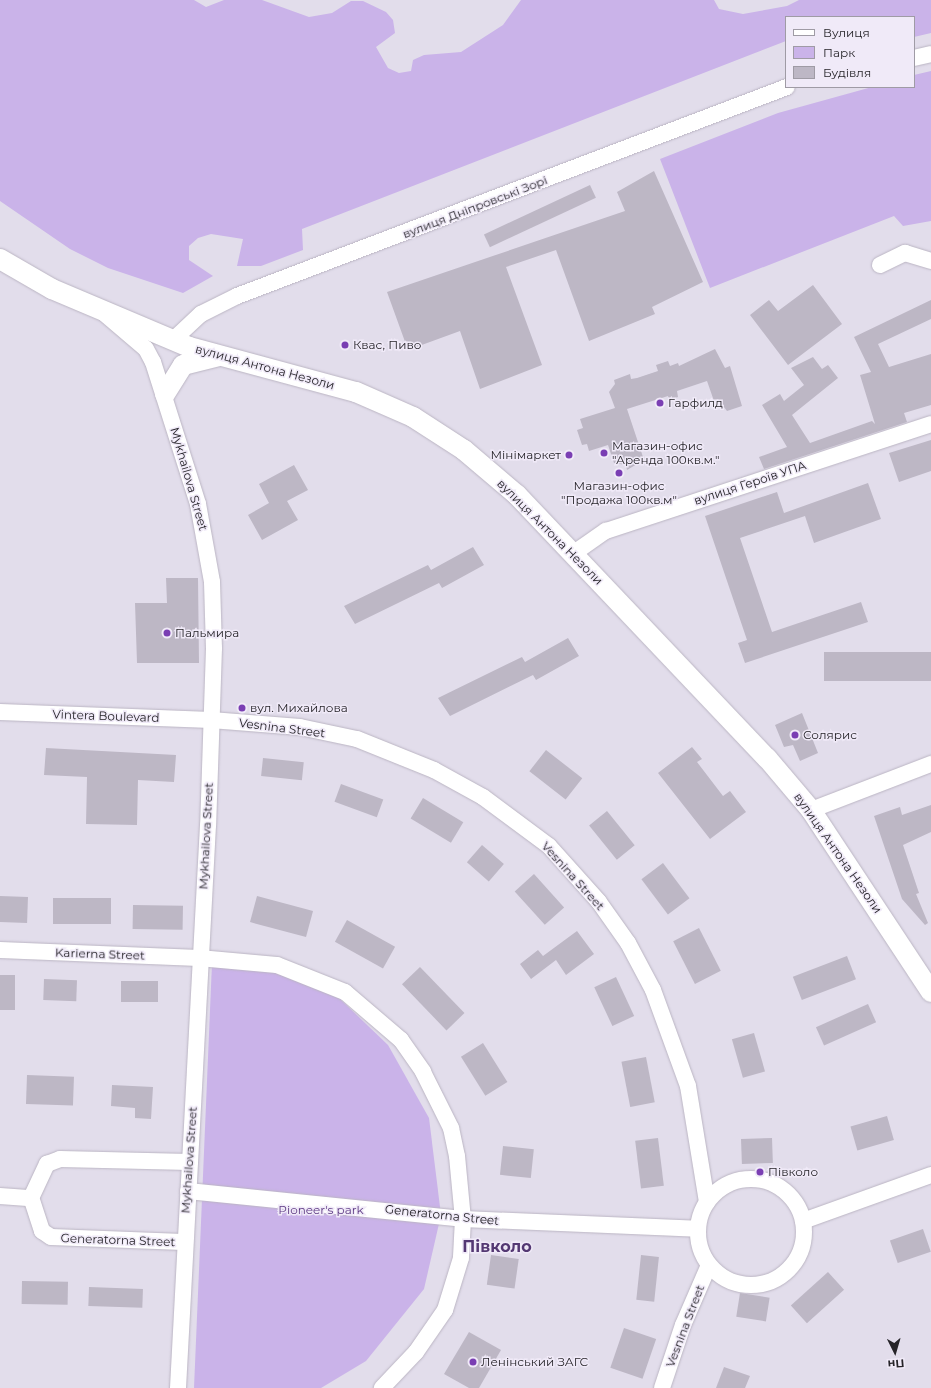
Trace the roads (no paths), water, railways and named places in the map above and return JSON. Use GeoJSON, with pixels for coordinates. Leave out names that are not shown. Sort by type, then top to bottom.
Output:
{"type":"FeatureCollection","features":[{"type":"Feature","properties":{"kind":"main road","name":"вулиця Антона Незоли"},"geometry":{"type":"LineString","coordinates":[[0,259],[52,289],[104,313],[172,341],[218,356],[356,392],[413,417],[464,450],[517,495],[574,553],[811,810],[931,992]]}},
{"type":"Feature","properties":{"kind":"main road"},"geometry":{"type":"LineString","coordinates":[[165,394],[183,365],[218,356]]}},
{"type":"Feature","properties":{"kind":"street"},"geometry":{"type":"LineString","coordinates":[[915,58],[931,54]]}},
{"type":"Feature","properties":{"kind":"street","name":"вулиця Дніпровські Зорі"},"geometry":{"type":"LineString","coordinates":[[172,341],[201,314],[237,296],[785,88]]}},
{"type":"Feature","properties":{"kind":"street"},"geometry":{"type":"LineString","coordinates":[[880,265],[905,253],[931,261]]}},
{"type":"Feature","properties":{"kind":"street","name":"Mykhailova Street"},"geometry":{"type":"LineString","coordinates":[[104,313],[146,349],[165,394],[206,540],[214,648],[190,1162],[183,1242],[178,1388]]}},
{"type":"Feature","properties":{"kind":"street","name":"вулиця Героїв УПА"},"geometry":{"type":"LineString","coordinates":[[574,553],[606,531],[931,424]]}},
{"type":"Feature","properties":{"kind":"street","name":"Vintera Boulevard"},"geometry":{"type":"LineString","coordinates":[[0,712],[211,720]]}},
{"type":"Feature","properties":{"kind":"street","name":"Vesnina Street"},"geometry":{"type":"LineString","coordinates":[[211,720],[300,727],[357,739],[434,770],[482,797],[549,846],[599,902],[628,943],[653,990],[688,1086],[707,1202],[697,1230],[698,1245],[709,1265],[728,1281],[744,1286],[777,1279],[800,1254],[804,1221]]}},
{"type":"Feature","properties":{"kind":"street"},"geometry":{"type":"LineString","coordinates":[[811,810],[931,764]]}},
{"type":"Feature","properties":{"kind":"street","name":"Karierna Street"},"geometry":{"type":"LineString","coordinates":[[0,950],[199,958],[276,965],[311,977],[345,992],[400,1040],[422,1072],[451,1128],[457,1156],[463,1219],[461,1258],[444,1310],[416,1352],[382,1388]]}},
{"type":"Feature","properties":{"kind":"street"},"geometry":{"type":"LineString","coordinates":[[0,1196],[31,1198],[47,1164],[60,1159],[190,1162]]}},
{"type":"Feature","properties":{"kind":"street"},"geometry":{"type":"LineString","coordinates":[[707,1202],[731,1182],[762,1180],[790,1195],[804,1221],[931,1175]]}},
{"type":"Feature","properties":{"kind":"street","name":"Generatorna Street"},"geometry":{"type":"LineString","coordinates":[[188,1192],[463,1219],[697,1230]]}},
{"type":"Feature","properties":{"kind":"street","name":"Generatorna Street"},"geometry":{"type":"LineString","coordinates":[[31,1198],[42,1231],[51,1237],[183,1242]]}},
{"type":"Feature","properties":{"kind":"street","name":"Vesnina Street"},"geometry":{"type":"LineString","coordinates":[[662,1388],[683,1325],[709,1265]]}},
{"type":"Feature","properties":{"kind":"place","name":"Квас, Пиво"},"geometry":{"type":"Point","coordinates":[345,345]}},
{"type":"Feature","properties":{"kind":"place","name":"Гарфилд"},"geometry":{"type":"Point","coordinates":[660,403]}},
{"type":"Feature","properties":{"kind":"place","name":"Магазин-офис \"Аренда 100кв.м.\""},"geometry":{"type":"Point","coordinates":[604,453]}},
{"type":"Feature","properties":{"kind":"place","name":"Мінімаркет"},"geometry":{"type":"Point","coordinates":[569,455]}},
{"type":"Feature","properties":{"kind":"place","name":"Магазин-офис \"Продажа 100кв.м\""},"geometry":{"type":"Point","coordinates":[619,473]}},
{"type":"Feature","properties":{"kind":"place","name":"Пальмира"},"geometry":{"type":"Point","coordinates":[167,633]}},
{"type":"Feature","properties":{"kind":"place","name":"вул. Михайлова"},"geometry":{"type":"Point","coordinates":[242,708]}},
{"type":"Feature","properties":{"kind":"place","name":"Солярис"},"geometry":{"type":"Point","coordinates":[795,735]}},
{"type":"Feature","properties":{"kind":"place","name":"Півколо"},"geometry":{"type":"Point","coordinates":[760,1172]}},
{"type":"Feature","properties":{"kind":"place","name":"Ленінський ЗАГС"},"geometry":{"type":"Point","coordinates":[473,1362]}},
{"type":"Feature","properties":{"kind":"district","name":"Півколо"},"geometry":{"type":"Point","coordinates":[497,1247]}},
{"type":"Feature","properties":{"kind":"park label","name":"Pioneer's park"},"geometry":{"type":"Point","coordinates":[321,1210]}}]}
